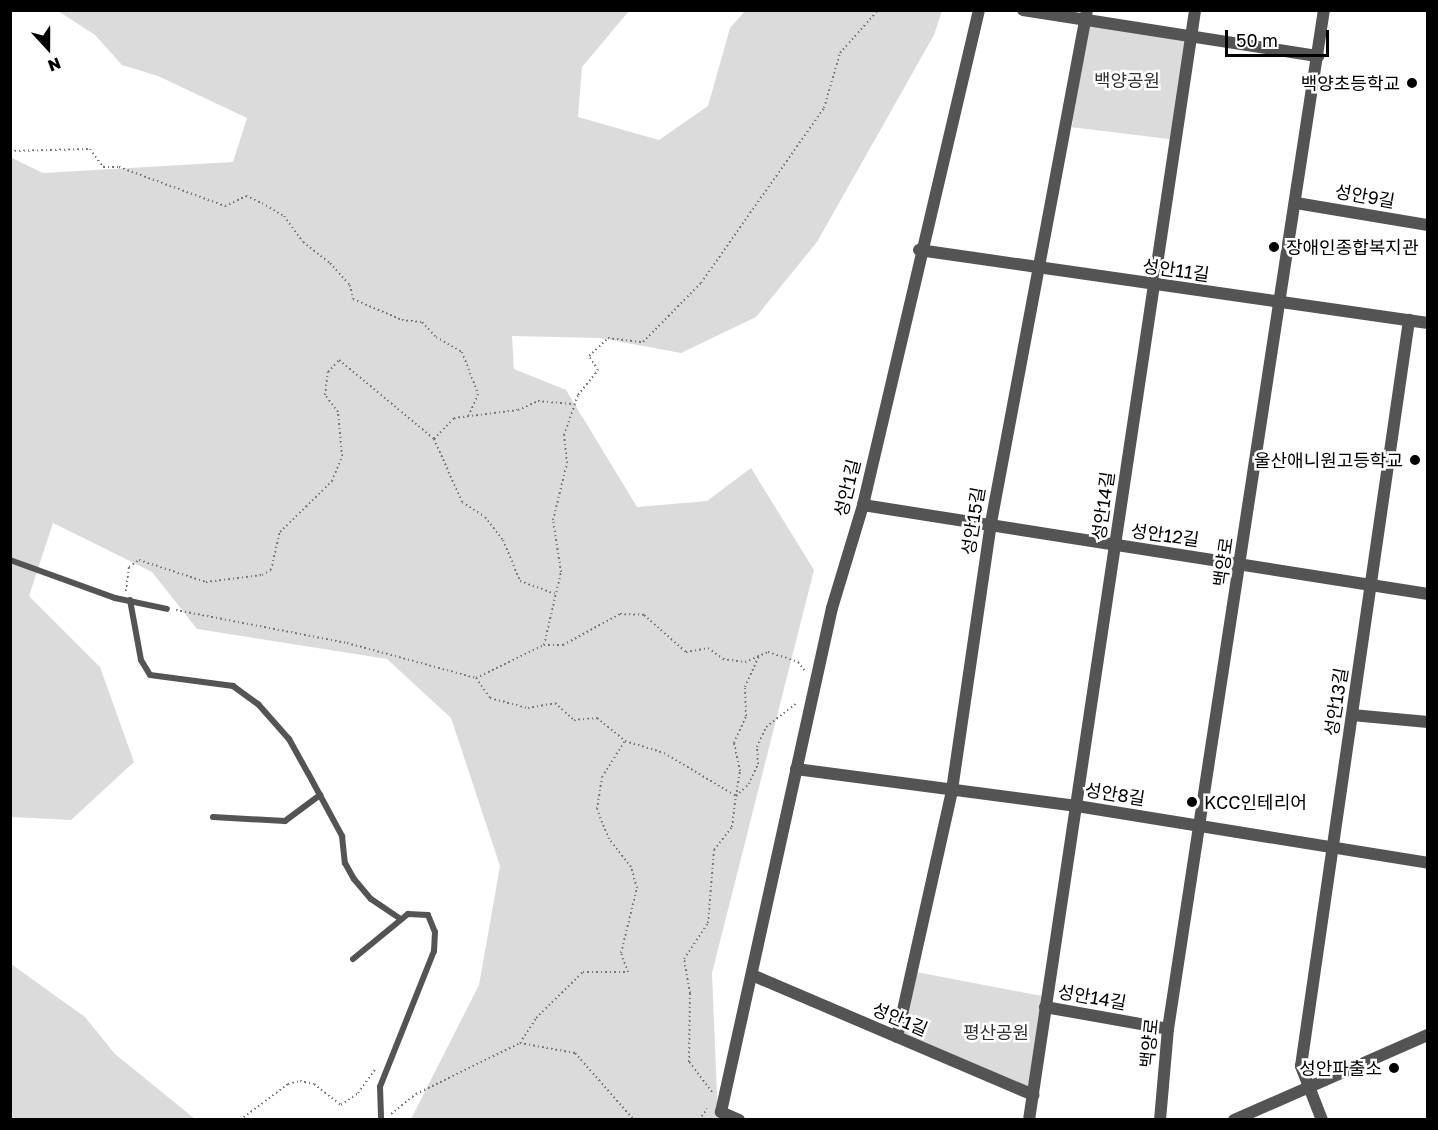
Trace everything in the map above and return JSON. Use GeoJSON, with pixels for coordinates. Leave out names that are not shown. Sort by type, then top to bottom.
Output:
{"type":"FeatureCollection","features":[{"type":"Feature","properties":{"kind":"street","name":"성안1길"},"geometry":{"type":"LineString","coordinates":[[724,1099],[816,681],[863,505],[919,250],[979,10]]}},
{"type":"Feature","properties":{"kind":"street"},"geometry":{"type":"LineString","coordinates":[[1023,10],[1086,16],[1318,56]]}},
{"type":"Feature","properties":{"kind":"street","name":"성안14길"},"geometry":{"type":"LineString","coordinates":[[1029,1119],[1195,10]]}},
{"type":"Feature","properties":{"kind":"street","name":"백양로"},"geometry":{"type":"LineString","coordinates":[[1160,1119],[1168,1029],[1198,826],[1242,563],[1255,446],[1281,303],[1324,10]]}},
{"type":"Feature","properties":{"kind":"street","name":"성안15길"},"geometry":{"type":"LineString","coordinates":[[897,1037],[952,789],[990,528],[1086,16]]}},
{"type":"Feature","properties":{"kind":"street","name":"성안9길"},"geometry":{"type":"LineString","coordinates":[[1296,203],[1428,225]]}},
{"type":"Feature","properties":{"kind":"street","name":"성안11길"},"geometry":{"type":"LineString","coordinates":[[919,250],[1153,286],[1428,323]]}},
{"type":"Feature","properties":{"kind":"street","name":"성안13길"},"geometry":{"type":"LineString","coordinates":[[1322,1119],[1308,1089],[1301,1066],[1409,320]]}},
{"type":"Feature","properties":{"kind":"street","name":"성안12길"},"geometry":{"type":"LineString","coordinates":[[863,505],[990,528],[1242,563],[1428,594]]}},
{"type":"Feature","properties":{"kind":"street"},"geometry":{"type":"LineString","coordinates":[[1352,715],[1428,722]]}},
{"type":"Feature","properties":{"kind":"street","name":"성안8길"},"geometry":{"type":"LineString","coordinates":[[796,769],[1077,806],[1332,850],[1428,864]]}},
{"type":"Feature","properties":{"kind":"street","name":"성안1길"},"geometry":{"type":"LineString","coordinates":[[752,975],[1033,1095]]}},
{"type":"Feature","properties":{"kind":"street","name":"성안14길"},"geometry":{"type":"LineString","coordinates":[[1045,1007],[1168,1029]]}},
{"type":"Feature","properties":{"kind":"street"},"geometry":{"type":"LineString","coordinates":[[1234,1119],[1308,1089],[1428,1035]]}},
{"type":"Feature","properties":{"kind":"street"},"geometry":{"type":"LineString","coordinates":[[724,1099],[721,1112],[739,1119]]}},
{"type":"Feature","properties":{"kind":"lane"},"geometry":{"type":"LineString","coordinates":[[10,560],[127,600],[168,609]]}},
{"type":"Feature","properties":{"kind":"lane"},"geometry":{"type":"LineString","coordinates":[[127,600],[141,660],[150,675],[233,686],[258,704],[289,739],[342,836],[345,863],[354,879],[371,899],[401,919]]}},
{"type":"Feature","properties":{"kind":"lane"},"geometry":{"type":"LineString","coordinates":[[213,817],[285,821],[320,795]]}},
{"type":"Feature","properties":{"kind":"lane"},"geometry":{"type":"LineString","coordinates":[[353,959],[408,914],[428,915],[435,932],[434,951],[380,1088],[381,1118]]}},
{"type":"Feature","properties":{"kind":"path"},"geometry":{"type":"LineString","coordinates":[[544,645],[561,572],[553,520],[567,463],[564,435],[575,404],[598,370],[589,356],[608,338],[643,342],[701,283],[824,108],[840,53],[878,10]]}},
{"type":"Feature","properties":{"kind":"path"},"geometry":{"type":"LineString","coordinates":[[10,151],[90,149],[103,167],[119,167],[225,206],[246,196],[269,207],[330,263],[350,285],[353,299],[402,320],[423,322],[436,337],[462,352],[478,394],[469,415]]}},
{"type":"Feature","properties":{"kind":"path"},"geometry":{"type":"LineString","coordinates":[[127,600],[129,567],[138,560],[206,582],[262,575],[271,570],[280,532],[332,481],[342,456],[338,412],[326,395],[328,372],[339,360],[434,439],[462,502],[485,517],[503,540],[520,581],[555,594]]}},
{"type":"Feature","properties":{"kind":"path"},"geometry":{"type":"LineString","coordinates":[[434,439],[454,418],[507,412],[547,400],[575,404]]}},
{"type":"Feature","properties":{"kind":"path"},"geometry":{"type":"LineString","coordinates":[[168,609],[347,643],[476,678],[490,698],[528,708],[555,703],[574,720],[597,718],[625,741],[664,753],[736,796]]}},
{"type":"Feature","properties":{"kind":"path"},"geometry":{"type":"LineString","coordinates":[[476,678],[544,645],[563,645],[620,614],[644,615],[686,652],[708,648],[723,659],[745,663],[768,652],[798,662],[816,681]]}},
{"type":"Feature","properties":{"kind":"path"},"geometry":{"type":"LineString","coordinates":[[724,1099],[709,1090],[689,1062],[690,993],[684,959],[708,923],[714,850],[732,827],[740,771],[735,743],[746,716],[745,687],[759,656]]}},
{"type":"Feature","properties":{"kind":"path"},"geometry":{"type":"LineString","coordinates":[[736,796],[749,784],[758,764],[757,747],[766,727],[795,706],[800,696]]}},
{"type":"Feature","properties":{"kind":"path"},"geometry":{"type":"LineString","coordinates":[[381,1118],[402,1109],[416,1094],[439,1081],[450,1081],[520,1043],[536,1018],[583,972],[628,972],[621,953],[637,888],[631,867],[609,839],[597,809],[602,777],[625,741]]}},
{"type":"Feature","properties":{"kind":"path"},"geometry":{"type":"LineString","coordinates":[[520,1043],[574,1053],[634,1119]]}},
{"type":"Feature","properties":{"kind":"path"},"geometry":{"type":"LineString","coordinates":[[240,1119],[288,1083],[300,1080],[314,1084],[341,1105],[358,1093],[381,1058]]}},
{"type":"Feature","properties":{"kind":"green space"},"geometry":{"type":"Polygon","coordinates":[[[58,11],[629,11],[582,67],[578,117],[659,140],[708,106],[730,28],[745,11],[942,11],[934,35],[817,242],[756,317],[681,353],[600,338],[512,336],[514,369],[566,390],[637,507],[707,501],[751,468],[814,570],[712,973],[718,1119],[411,1119],[479,985],[500,866],[451,718],[387,659],[197,629],[152,572],[53,523],[29,596],[100,667],[134,762],[71,820],[11,817],[10,157],[43,173],[233,162],[247,118],[158,76],[122,65],[95,35],[58,11]]]}},
{"type":"Feature","properties":{"kind":"green space","name":"백양공원"},"geometry":{"type":"Polygon","coordinates":[[[1085,21],[1192,34],[1179,140],[1072,127],[1085,21]]]}},
{"type":"Feature","properties":{"kind":"green space"},"geometry":{"type":"Polygon","coordinates":[[[11,964],[85,1017],[115,1054],[195,1119],[11,1119],[11,964]]]}},
{"type":"Feature","properties":{"kind":"green space","name":"평산공원"},"geometry":{"type":"Polygon","coordinates":[[[911,971],[1047,997],[1033,1095],[897,1037],[911,971]]]}},
{"type":"Feature","properties":{"kind":"place","name":"백양초등학교"},"geometry":{"type":"Point","coordinates":[1412,83]}},
{"type":"Feature","properties":{"kind":"place","name":"장애인종합복지관"},"geometry":{"type":"Point","coordinates":[1274,247]}},
{"type":"Feature","properties":{"kind":"place","name":"울산애니원고등학교"},"geometry":{"type":"Point","coordinates":[1415,460]}},
{"type":"Feature","properties":{"kind":"place","name":"KCC인테리어"},"geometry":{"type":"Point","coordinates":[1192,802]}},
{"type":"Feature","properties":{"kind":"place","name":"성안파출소"},"geometry":{"type":"Point","coordinates":[1394,1068]}}]}
